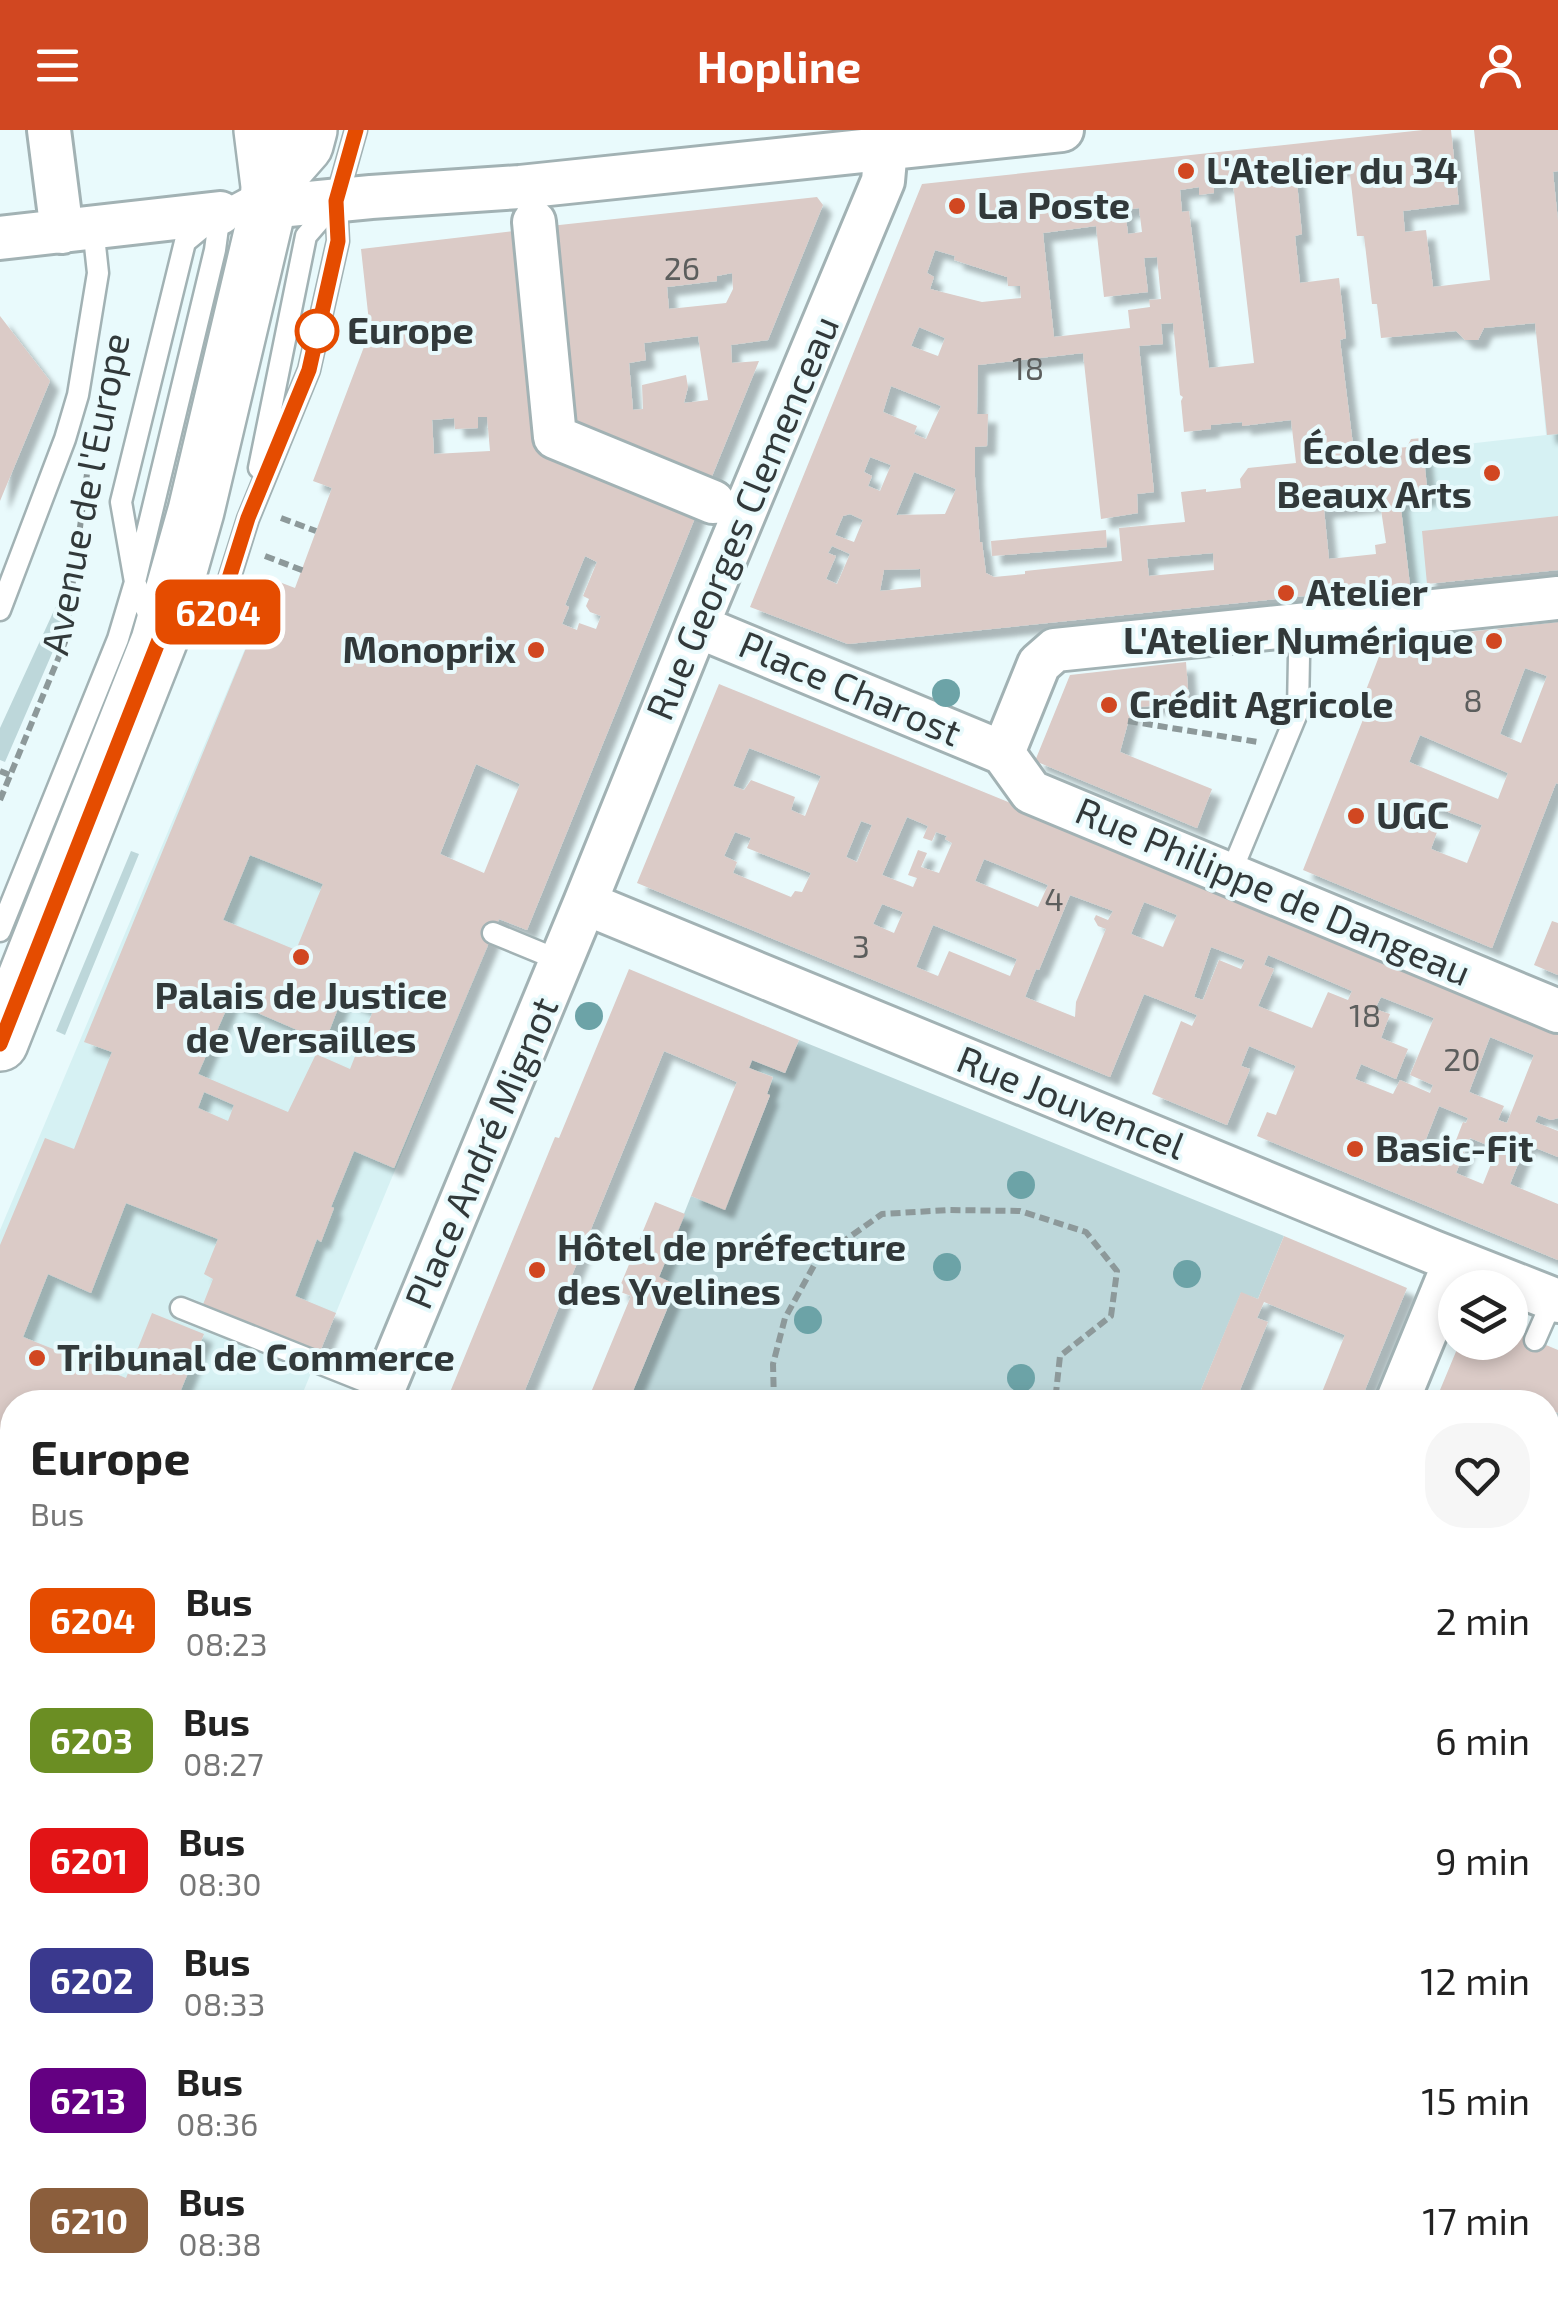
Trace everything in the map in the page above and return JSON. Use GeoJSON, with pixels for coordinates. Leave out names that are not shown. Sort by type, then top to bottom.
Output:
{"type":"FeatureCollection","features":[{"type":"Feature","properties":{"kind":"main road","name":"Avenue de l'Europe"},"geometry":{"type":"LineString","coordinates":[[0,1044],[159,640],[196,511],[262,130]]}},
{"type":"Feature","properties":{"kind":"main road","name":"Avenue de l'Europe"},"geometry":{"type":"LineString","coordinates":[[252,202],[305,145],[309,130]]}},
{"type":"Feature","properties":{"kind":"street"},"geometry":{"type":"LineString","coordinates":[[50,130],[77,230]]}},
{"type":"Feature","properties":{"kind":"street"},"geometry":{"type":"LineString","coordinates":[[0,238],[166,221],[252,202],[336,201],[520,187],[885,139],[1062,130]]}},
{"type":"Feature","properties":{"kind":"street","name":"Rue Georges Clemenceau"},"geometry":{"type":"LineString","coordinates":[[585,903],[883,181],[885,139]]}},
{"type":"Feature","properties":{"kind":"street"},"geometry":{"type":"LineString","coordinates":[[534,222],[556,437],[713,502]]}},
{"type":"Feature","properties":{"kind":"street"},"geometry":{"type":"LineString","coordinates":[[1004,753],[1039,664],[1055,650],[1558,598]]}},
{"type":"Feature","properties":{"kind":"street","name":"Place Charost"},"geometry":{"type":"LineString","coordinates":[[697,626],[1004,753]]}},
{"type":"Feature","properties":{"kind":"street","name":"Rue Philippe de Dangeau"},"geometry":{"type":"LineString","coordinates":[[1004,753],[1031,792],[1558,1012]]}},
{"type":"Feature","properties":{"kind":"street","name":"Place André Mignot"},"geometry":{"type":"LineString","coordinates":[[383,1390],[585,903]]}},
{"type":"Feature","properties":{"kind":"street","name":"Rue Jouvencel"},"geometry":{"type":"LineString","coordinates":[[585,903],[1555,1300]]}},
{"type":"Feature","properties":{"kind":"street"},"geometry":{"type":"LineString","coordinates":[[1402,1390],[1456,1261]]}},
{"type":"Feature","properties":{"kind":"lane"},"geometry":{"type":"LineString","coordinates":[[159,640],[214,626],[248,518],[309,370],[338,241],[336,201],[356,130]]}},
{"type":"Feature","properties":{"kind":"lane"},"geometry":{"type":"LineString","coordinates":[[248,518],[306,236],[336,201]]}},
{"type":"Feature","properties":{"kind":"lane","name":"Avenue de l'Europe"},"geometry":{"type":"LineString","coordinates":[[159,640],[135,582],[122,502],[185,242],[252,202]]}},
{"type":"Feature","properties":{"kind":"lane","name":"Avenue de l'Europe"},"geometry":{"type":"LineString","coordinates":[[0,931],[118,639],[215,250],[252,202]]}},
{"type":"Feature","properties":{"kind":"lane"},"geometry":{"type":"LineString","coordinates":[[0,610],[78,395],[98,274],[77,230]]}},
{"type":"Feature","properties":{"kind":"lane"},"geometry":{"type":"LineString","coordinates":[[1230,875],[1298,712],[1296,625]]}},
{"type":"Feature","properties":{"kind":"lane"},"geometry":{"type":"LineString","coordinates":[[493,933],[561,962]]}},
{"type":"Feature","properties":{"kind":"lane"},"geometry":{"type":"LineString","coordinates":[[1535,1340],[1555,1300]]}},
{"type":"Feature","properties":{"kind":"lane"},"geometry":{"type":"LineString","coordinates":[[181,1308],[367,1390]]}},
{"type":"Feature","properties":{"kind":"path","name":"Avenue de l'Europe"},"geometry":{"type":"LineString","coordinates":[[0,800],[65,642],[88,465]]}},
{"type":"Feature","properties":{"kind":"path"},"geometry":{"type":"LineString","coordinates":[[281,518],[316,531]]}},
{"type":"Feature","properties":{"kind":"path"},"geometry":{"type":"LineString","coordinates":[[265,556],[307,572]]}},
{"type":"Feature","properties":{"kind":"path"},"geometry":{"type":"LineString","coordinates":[[1128,721],[1284,747]]}},
{"type":"Feature","properties":{"kind":"path"},"geometry":{"type":"LineString","coordinates":[[0,771],[10,775]]}},
{"type":"Feature","properties":{"kind":"path"},"geometry":{"type":"LineString","coordinates":[[773,1390],[772,1364],[785,1318],[818,1260],[882,1214],[948,1210],[1020,1211],[1086,1232],[1117,1271],[1111,1316],[1060,1356],[1057,1390]]}},
{"type":"Feature","properties":{"kind":"shaded area","name":"École des Beaux Arts"},"geometry":{"type":"Polygon","coordinates":[[[1558,389],[1558,570],[1410,585],[1400,500],[1428,497],[1423,449],[1546,435],[1542,391],[1558,389]]]}},
{"type":"Feature","properties":{"kind":"shaded area","name":"Palais de Justice de Versailles"},"geometry":{"type":"Polygon","coordinates":[[[274,580],[386,626],[300,836],[499,919],[304,1390],[0,1390],[0,1230],[274,580]]]}},
{"type":"Feature","properties":{"kind":"shaded area"},"geometry":{"type":"Polygon","coordinates":[[[62,593],[60,635],[5,762],[0,760],[0,728],[62,593]]]}},
{"type":"Feature","properties":{"kind":"shaded area"},"geometry":{"type":"Polygon","coordinates":[[[131,851],[139,854],[65,1035],[56,1031],[131,851]]]}},
{"type":"Feature","properties":{"kind":"shaded area"},"geometry":{"type":"Polygon","coordinates":[[[799,1040],[1284,1236],[1258,1299],[1241,1293],[1201,1390],[633,1390],[677,1286],[659,1277],[691,1196],[725,1209],[770,1096],[767,1094],[773,1077],[749,1068],[752,1060],[785,1073],[799,1040]]]}},
{"type":"Feature","properties":{"kind":"building"},"geometry":{"type":"Polygon","coordinates":[[[1451,130],[1459,204],[1403,211],[1405,232],[1426,230],[1433,287],[1490,280],[1474,130],[1558,130],[1558,171],[1553,172],[1558,221],[1558,434],[1547,435],[1535,323],[1484,328],[1478,340],[1465,340],[1456,331],[1381,338],[1377,304],[1372,304],[1364,236],[1357,236],[1349,166],[1296,172],[1302,234],[1295,236],[1300,283],[1339,278],[1346,338],[1340,340],[1354,453],[1407,447],[1411,439],[1422,438],[1428,497],[1400,500],[1410,585],[848,644],[750,607],[922,184],[1451,130]],[[1233,183],[1214,185],[1214,193],[1199,195],[1199,187],[1180,190],[1182,212],[1189,211],[1209,368],[1254,363],[1233,183]],[[1139,208],[1125,210],[1128,234],[1142,232],[1139,208]],[[1096,226],[1043,233],[1054,337],[1130,328],[1128,310],[1150,307],[1149,300],[1161,299],[1157,257],[1144,258],[1148,292],[1104,297],[1096,226]],[[935,250],[927,273],[934,277],[930,289],[982,302],[1021,298],[1020,286],[1008,286],[1007,277],[935,250]],[[1173,323],[1161,324],[1163,344],[1139,346],[1154,492],[1137,494],[1138,513],[1101,519],[1083,353],[978,365],[977,414],[988,414],[987,446],[975,447],[980,542],[986,573],[994,577],[1122,561],[1119,528],[1185,522],[1181,492],[1241,488],[1240,479],[1248,468],[1296,463],[1291,420],[1211,425],[1211,429],[1184,432],[1173,323]],[[919,327],[911,346],[938,356],[945,338],[919,327]],[[891,386],[883,412],[917,426],[914,434],[926,439],[941,406],[891,386]],[[870,457],[864,472],[872,476],[868,486],[880,491],[891,465],[870,457]],[[914,472],[896,515],[945,514],[956,489],[914,472]],[[1380,503],[1324,509],[1329,559],[1376,554],[1375,545],[1386,543],[1380,503]],[[850,514],[843,516],[835,535],[854,542],[863,520],[850,514]],[[832,546],[828,553],[836,556],[826,579],[837,584],[850,554],[832,546]],[[1213,553],[1147,559],[1149,576],[1214,570],[1213,553]],[[920,569],[884,570],[880,591],[921,587],[920,569]]]}},
{"type":"Feature","properties":{"kind":"building"},"geometry":{"type":"Polygon","coordinates":[[[817,197],[823,205],[768,340],[731,345],[732,363],[759,361],[708,486],[575,429],[541,227],[817,197]],[[732,273],[717,276],[717,281],[667,287],[669,309],[726,303],[733,289],[732,273]],[[698,336],[644,343],[646,360],[629,363],[633,410],[643,409],[642,385],[686,375],[684,403],[708,400],[698,336]]]}},
{"type":"Feature","properties":{"kind":"building"},"geometry":{"type":"Polygon","coordinates":[[[523,230],[539,439],[699,508],[527,930],[499,919],[394,1168],[354,1151],[321,1242],[317,1239],[295,1296],[336,1313],[319,1354],[202,1307],[213,1279],[204,1274],[218,1239],[126,1203],[91,1293],[48,1274],[23,1337],[126,1378],[152,1313],[204,1334],[181,1390],[0,1390],[0,1245],[45,1138],[74,1149],[112,1052],[84,1042],[274,580],[295,588],[332,488],[313,481],[370,331],[361,249],[523,230]],[[478,417],[478,428],[455,429],[454,418],[432,420],[434,454],[490,451],[487,417],[478,417]],[[585,556],[565,605],[569,607],[562,624],[577,630],[579,623],[596,629],[601,616],[590,612],[586,606],[589,599],[583,596],[597,562],[585,556]],[[476,764],[440,854],[484,873],[520,784],[476,764]],[[250,855],[223,920],[296,950],[323,884],[250,855]],[[342,998],[325,1042],[230,1001],[198,1074],[288,1112],[316,1054],[350,1069],[373,1011],[342,998]],[[204,1092],[198,1108],[228,1121],[234,1105],[204,1092]]]}},
{"type":"Feature","properties":{"kind":"building"},"geometry":{"type":"Polygon","coordinates":[[[0,316],[50,381],[0,501],[0,316]]]}},
{"type":"Feature","properties":{"kind":"building"},"geometry":{"type":"Polygon","coordinates":[[[1558,516],[1558,570],[1427,584],[1422,531],[1558,516]]]}},
{"type":"Feature","properties":{"kind":"building"},"geometry":{"type":"Polygon","coordinates":[[[1106,530],[1107,547],[992,556],[991,541],[1106,530]]]}},
{"type":"Feature","properties":{"kind":"building"},"geometry":{"type":"Polygon","coordinates":[[[1558,622],[1558,784],[1492,948],[1303,870],[1370,702],[1361,703],[1385,641],[1558,622]],[[1525,668],[1500,734],[1521,743],[1547,676],[1525,668]],[[1420,735],[1409,762],[1498,799],[1508,773],[1420,735]],[[1419,801],[1415,811],[1425,814],[1421,826],[1437,832],[1431,849],[1467,863],[1482,825],[1419,801]]]}},
{"type":"Feature","properties":{"kind":"building"},"geometry":{"type":"Polygon","coordinates":[[[1186,662],[1189,702],[1132,708],[1120,752],[1212,789],[1197,828],[1035,761],[1070,675],[1186,662]]]}},
{"type":"Feature","properties":{"kind":"building"},"geometry":{"type":"Polygon","coordinates":[[[719,684],[1558,1026],[1558,1118],[1551,1120],[1538,1115],[1535,1122],[1558,1131],[1558,1157],[1526,1144],[1510,1184],[1558,1204],[1558,1260],[1257,1136],[1267,1112],[1276,1115],[1296,1066],[1249,1046],[1241,1066],[1250,1069],[1227,1125],[1152,1094],[1181,1021],[1192,1026],[1197,1015],[1144,994],[1110,1077],[637,883],[719,684]],[[749,748],[733,786],[744,790],[751,780],[795,797],[791,810],[805,816],[821,776],[749,748]],[[907,817],[882,875],[913,887],[917,878],[908,875],[918,850],[927,853],[921,867],[939,873],[952,843],[936,832],[932,841],[923,838],[928,826],[907,817]],[[861,821],[846,857],[857,862],[872,825],[861,821]],[[735,832],[724,856],[737,862],[733,873],[791,897],[795,891],[802,892],[811,873],[747,848],[751,838],[735,832]],[[984,859],[975,881],[1038,907],[1048,885],[984,859]],[[1070,895],[1025,997],[1075,1017],[1076,1002],[1106,929],[1094,919],[1096,915],[1108,920],[1113,911],[1070,895]],[[1144,902],[1131,934],[1163,947],[1177,915],[1144,902]],[[882,904],[873,924],[894,933],[903,912],[882,904]],[[933,925],[916,967],[938,976],[949,951],[1010,976],[1017,959],[933,925]],[[1211,947],[1194,997],[1203,1000],[1219,960],[1241,969],[1245,960],[1211,947]],[[1268,955],[1264,965],[1274,969],[1258,1006],[1312,1028],[1328,992],[1348,1000],[1352,991],[1268,955]],[[1381,997],[1375,1009],[1390,1014],[1381,1038],[1408,1049],[1396,1079],[1361,1064],[1355,1079],[1393,1094],[1400,1080],[1430,1093],[1433,1085],[1410,1075],[1434,1018],[1381,997]],[[1490,1037],[1469,1092],[1504,1106],[1498,1120],[1507,1123],[1534,1055],[1490,1037]],[[1439,1106],[1426,1139],[1418,1142],[1450,1156],[1468,1118],[1439,1106]],[[1470,1138],[1456,1173],[1483,1184],[1497,1149],[1470,1138]]]}},
{"type":"Feature","properties":{"kind":"building"},"geometry":{"type":"Polygon","coordinates":[[[1552,921],[1558,923],[1558,975],[1534,965],[1552,921]]]}},
{"type":"Feature","properties":{"kind":"building","name":"Hôtel de préfecture des Yvelines"},"geometry":{"type":"Polygon","coordinates":[[[629,969],[799,1040],[785,1073],[752,1060],[749,1068],[773,1077],[767,1094],[770,1095],[725,1210],[691,1196],[737,1082],[664,1051],[525,1390],[451,1390],[555,1137],[559,1138],[629,969]]]}},
{"type":"Feature","properties":{"kind":"building","name":"Hôtel de préfecture des Yvelines"},"geometry":{"type":"Polygon","coordinates":[[[655,1202],[685,1214],[659,1277],[677,1285],[633,1390],[592,1390],[631,1296],[618,1291],[655,1202]]]}},
{"type":"Feature","properties":{"kind":"building"},"geometry":{"type":"Polygon","coordinates":[[[1284,1236],[1407,1288],[1365,1390],[1323,1390],[1345,1335],[1264,1302],[1257,1318],[1268,1322],[1240,1390],[1201,1390],[1241,1292],[1258,1299],[1284,1236]]]}},
{"type":"Feature","properties":{"kind":"building"},"geometry":{"type":"Polygon","coordinates":[[[1528,1338],[1558,1350],[1558,1390],[1440,1390],[1452,1360],[1528,1360],[1528,1338]]]}},
{"type":"Feature","properties":{"kind":"bus line","name":"6204"},"geometry":{"type":"LineString","coordinates":[[0,1044],[159,640],[214,626],[248,518],[309,370],[338,241],[336,201],[356,130]]}},
{"type":"Feature","properties":{"kind":"place","name":"L'Atelier du 34"},"geometry":{"type":"Point","coordinates":[1186,171]}},
{"type":"Feature","properties":{"kind":"place","name":"La Poste"},"geometry":{"type":"Point","coordinates":[957,206]}},
{"type":"Feature","properties":{"kind":"place","name":"Europe"},"geometry":{"type":"Point","coordinates":[317,331]}},
{"type":"Feature","properties":{"kind":"place","name":"École des Beaux Arts"},"geometry":{"type":"Point","coordinates":[1492,473]}},
{"type":"Feature","properties":{"kind":"place","name":"Atelier"},"geometry":{"type":"Point","coordinates":[1286,593]}},
{"type":"Feature","properties":{"kind":"place","name":"L'Atelier Numérique"},"geometry":{"type":"Point","coordinates":[1494,641]}},
{"type":"Feature","properties":{"kind":"place","name":"Monoprix"},"geometry":{"type":"Point","coordinates":[536,650]}},
{"type":"Feature","properties":{"kind":"place","name":"Crédit Agricole"},"geometry":{"type":"Point","coordinates":[1109,705]}},
{"type":"Feature","properties":{"kind":"place","name":"UGC"},"geometry":{"type":"Point","coordinates":[1356,816]}},
{"type":"Feature","properties":{"kind":"place","name":"Palais de Justice de Versailles"},"geometry":{"type":"Point","coordinates":[301,957]}},
{"type":"Feature","properties":{"kind":"place","name":"Basic-Fit"},"geometry":{"type":"Point","coordinates":[1355,1149]}},
{"type":"Feature","properties":{"kind":"place","name":"Hôtel de préfecture des Yvelines"},"geometry":{"type":"Point","coordinates":[537,1270]}},
{"type":"Feature","properties":{"kind":"place","name":"Tribunal de Commerce"},"geometry":{"type":"Point","coordinates":[37,1358]}}]}
